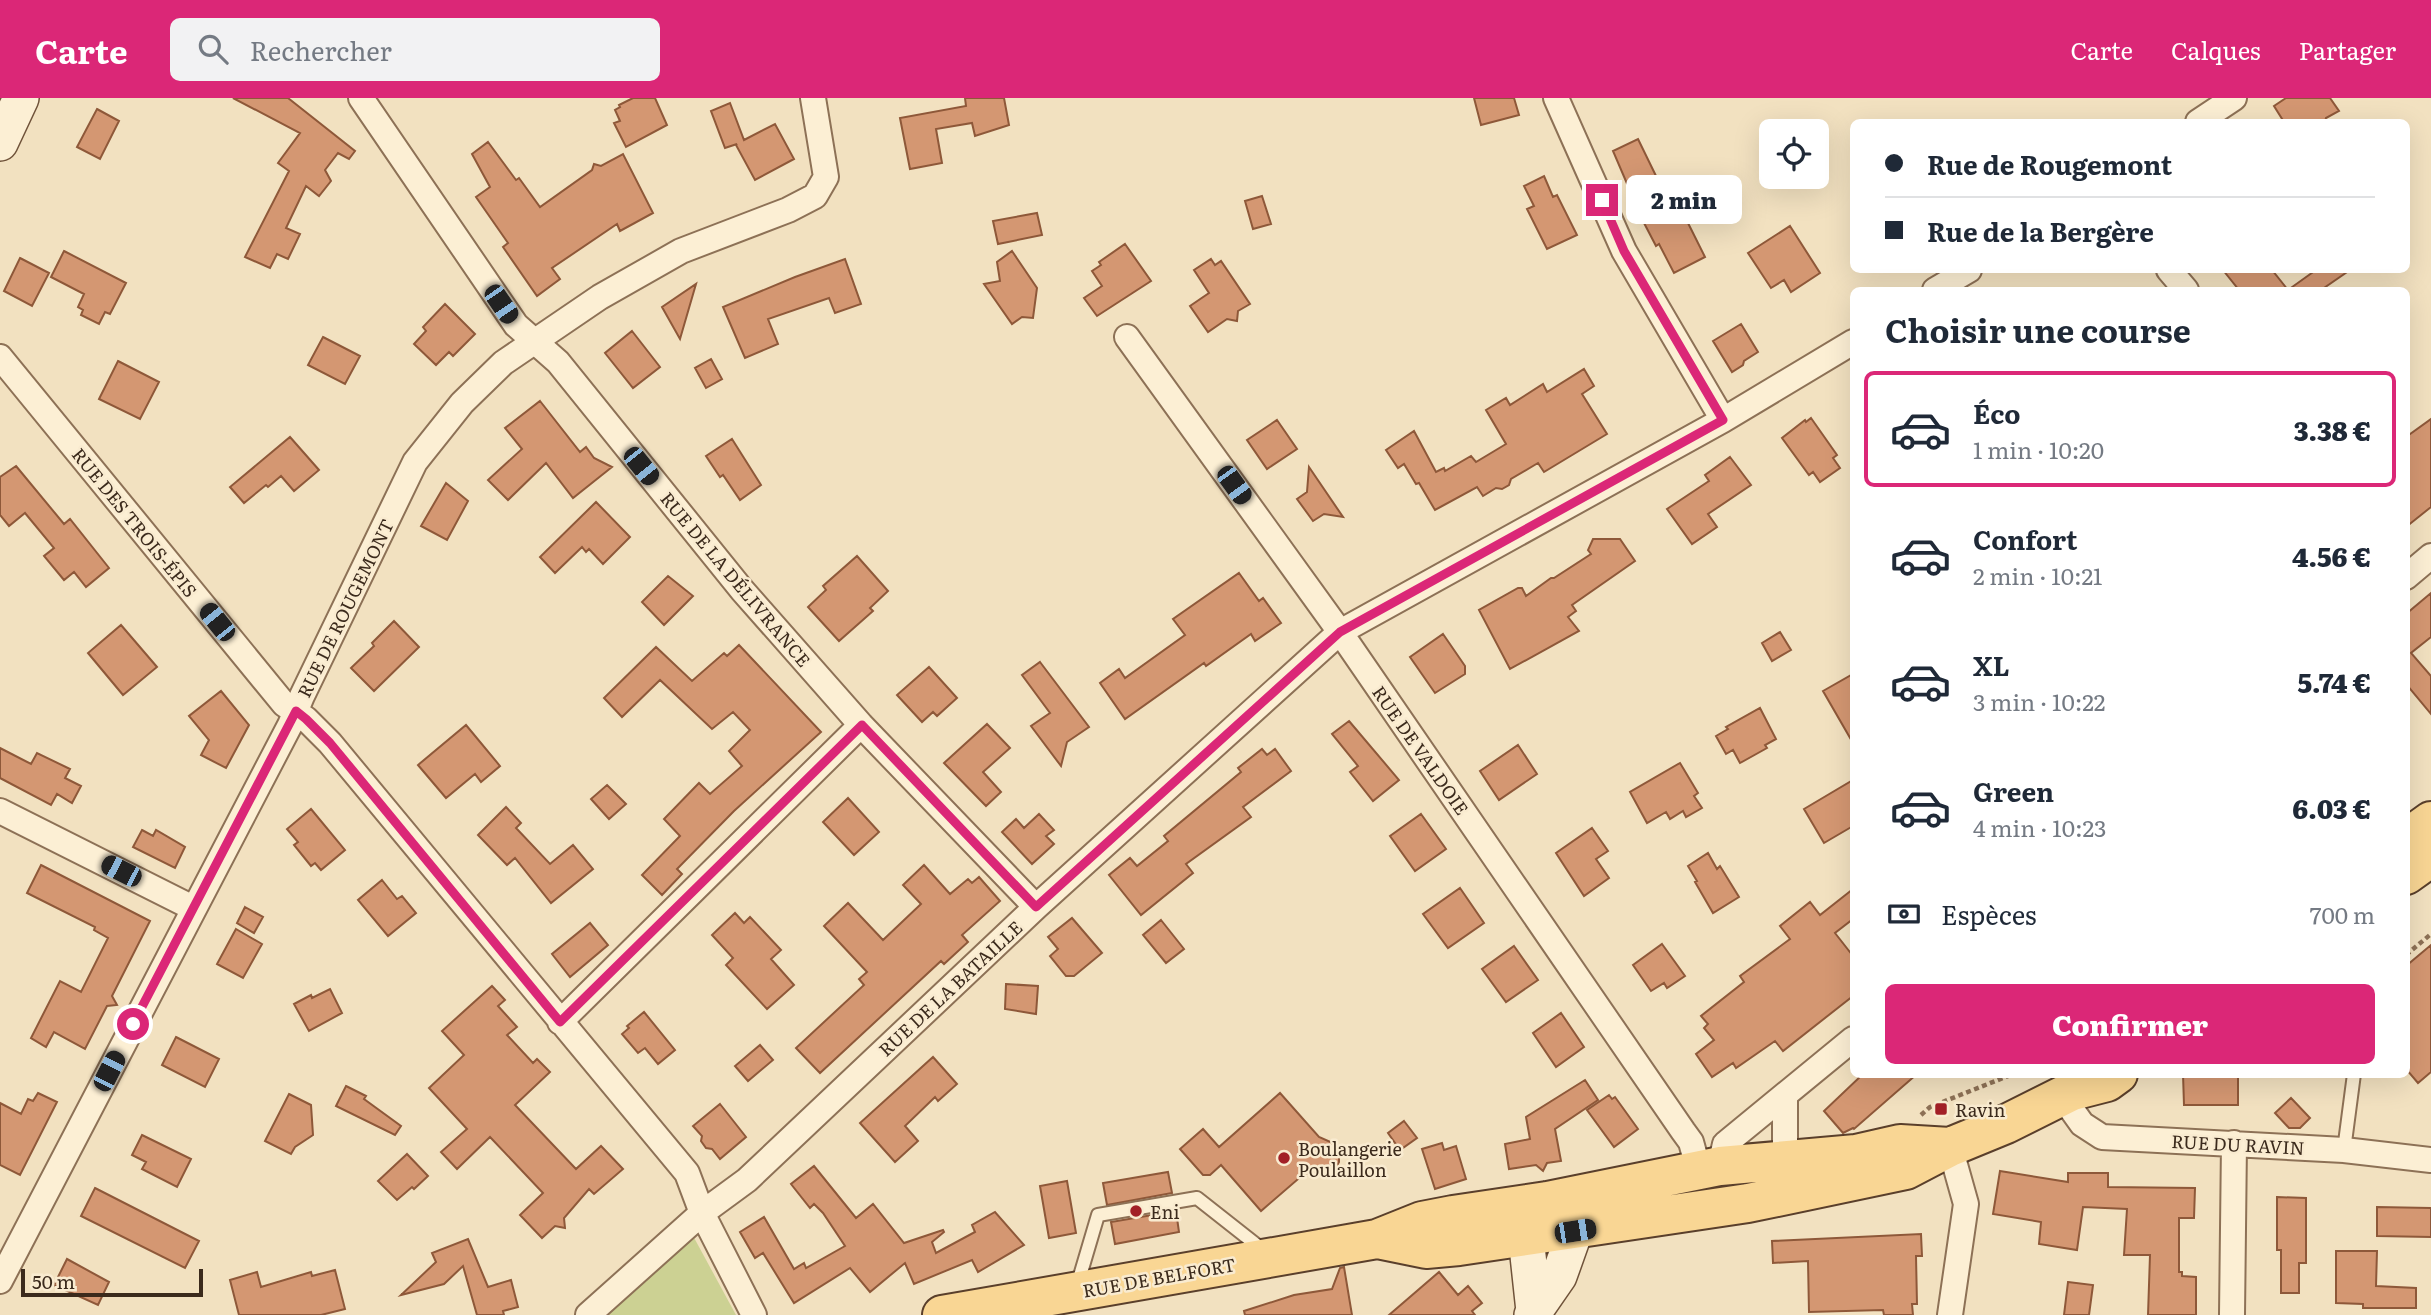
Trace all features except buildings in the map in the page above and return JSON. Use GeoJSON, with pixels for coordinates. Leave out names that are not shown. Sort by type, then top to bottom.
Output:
{"type":"FeatureCollection","features":[{"type":"Feature","properties":{"kind":"main road"},"geometry":{"type":"LineString","coordinates":[[0,143],[21,98]]}},
{"type":"Feature","properties":{"kind":"main road"},"geometry":{"type":"LineString","coordinates":[[2410,836],[2431,821]]}},
{"type":"Feature","properties":{"kind":"main road"},"geometry":{"type":"LineString","coordinates":[[2410,873],[2431,857]]}},
{"type":"Feature","properties":{"kind":"main road","name":"RUE DE BELFORT"},"geometry":{"type":"LineString","coordinates":[[1377,1239],[1426,1249],[1575,1231],[1748,1203],[1906,1170],[1950,1147],[2006,1124],[2073,1087],[2107,1082],[2112,1078]]}},
{"type":"Feature","properties":{"kind":"main road","name":"RUE DE BELFORT"},"geometry":{"type":"LineString","coordinates":[[942,1315],[1377,1239],[1453,1214],[1547,1201],[1709,1168],[1856,1154],[1900,1144],[1950,1147]]}},
{"type":"Feature","properties":{"kind":"main road"},"geometry":{"type":"LineString","coordinates":[[1547,1201],[1575,1231],[1559,1276],[1533,1313],[1525,1237],[1547,1201]]}},
{"type":"Feature","properties":{"kind":"street","name":"RUE DE LA DÉLIVRANCE"},"geometry":{"type":"LineString","coordinates":[[361,98],[516,326],[558,362],[742,590],[862,725],[1036,907]]}},
{"type":"Feature","properties":{"kind":"street","name":"RUE DE ROUGEMONT"},"geometry":{"type":"LineString","coordinates":[[0,1281],[296,711],[415,462],[462,403],[503,363],[600,297],[681,251],[788,210],[815,196],[826,177],[813,98]]}},
{"type":"Feature","properties":{"kind":"street"},"geometry":{"type":"LineString","coordinates":[[1556,98],[1624,251],[1723,420]]}},
{"type":"Feature","properties":{"kind":"street"},"geometry":{"type":"LineString","coordinates":[[2202,119],[2234,98]]}},
{"type":"Feature","properties":{"kind":"street"},"geometry":{"type":"LineString","coordinates":[[1940,287],[1964,273]]}},
{"type":"Feature","properties":{"kind":"street"},"geometry":{"type":"LineString","coordinates":[[2172,273],[2183,287]]}},
{"type":"Feature","properties":{"kind":"street","name":"RUE DE VALDOIE"},"geometry":{"type":"LineString","coordinates":[[1127,337],[1340,632],[1709,1168]]}},
{"type":"Feature","properties":{"kind":"street","name":"RUE DE LA BATAILLE"},"geometry":{"type":"LineString","coordinates":[[588,1315],[702,1213],[747,1180],[1036,907],[1340,632],[1723,420],[1850,344]]}},
{"type":"Feature","properties":{"kind":"street","name":"RUE DES TROIS-ÉPIS"},"geometry":{"type":"LineString","coordinates":[[0,357],[284,704],[306,719],[330,743],[687,1172],[702,1213],[754,1315]]}},
{"type":"Feature","properties":{"kind":"street"},"geometry":{"type":"LineString","coordinates":[[2410,570],[2431,556]]}},
{"type":"Feature","properties":{"kind":"street"},"geometry":{"type":"LineString","coordinates":[[560,1022],[862,725]]}},
{"type":"Feature","properties":{"kind":"street"},"geometry":{"type":"LineString","coordinates":[[0,811],[193,908]]}},
{"type":"Feature","properties":{"kind":"street"},"geometry":{"type":"LineString","coordinates":[[1709,1168],[1725,1144],[1850,1042]]}},
{"type":"Feature","properties":{"kind":"street","name":"RUE DU RAVIN"},"geometry":{"type":"LineString","coordinates":[[2073,1087],[2082,1124],[2102,1137],[2344,1150],[2431,1160]]}},
{"type":"Feature","properties":{"kind":"street"},"geometry":{"type":"LineString","coordinates":[[1748,1203],[1785,1161],[1785,1097]]}},
{"type":"Feature","properties":{"kind":"street"},"geometry":{"type":"LineString","coordinates":[[2231,1315],[2234,1143]]}},
{"type":"Feature","properties":{"kind":"street"},"geometry":{"type":"LineString","coordinates":[[1950,1147],[1966,1204],[1950,1315]]}},
{"type":"Feature","properties":{"kind":"lane"},"geometry":{"type":"LineString","coordinates":[[2344,1150],[2353,1078]]}},
{"type":"Feature","properties":{"kind":"lane"},"geometry":{"type":"LineString","coordinates":[[1076,1291],[1098,1215],[1197,1198],[1272,1257]]}},
{"type":"Feature","properties":{"kind":"path"},"geometry":{"type":"LineString","coordinates":[[2410,952],[2431,934]]}},
{"type":"Feature","properties":{"kind":"path"},"geometry":{"type":"LineString","coordinates":[[1920,1116],[1930,1107],[2003,1078]]}},
{"type":"Feature","properties":{"kind":"green space"},"geometry":{"type":"Polygon","coordinates":[[[692,1234],[736,1315],[608,1315],[692,1234]]]}},
{"type":"Feature","properties":{"kind":"place","name":"Ravin"},"geometry":{"type":"Point","coordinates":[1941,1109]}},
{"type":"Feature","properties":{"kind":"place","name":"Boulangerie Poulaillon"},"geometry":{"type":"Point","coordinates":[1284,1158]}},
{"type":"Feature","properties":{"kind":"place","name":"Eni"},"geometry":{"type":"Point","coordinates":[1136,1211]}},
{"type":"Feature","properties":{"kind":"route"},"geometry":{"type":"LineString","coordinates":[[133,1024],[296,711],[330,743],[560,1022],[862,725],[1036,907],[1340,632],[1723,420],[1624,251],[1602,200]]}}]}
